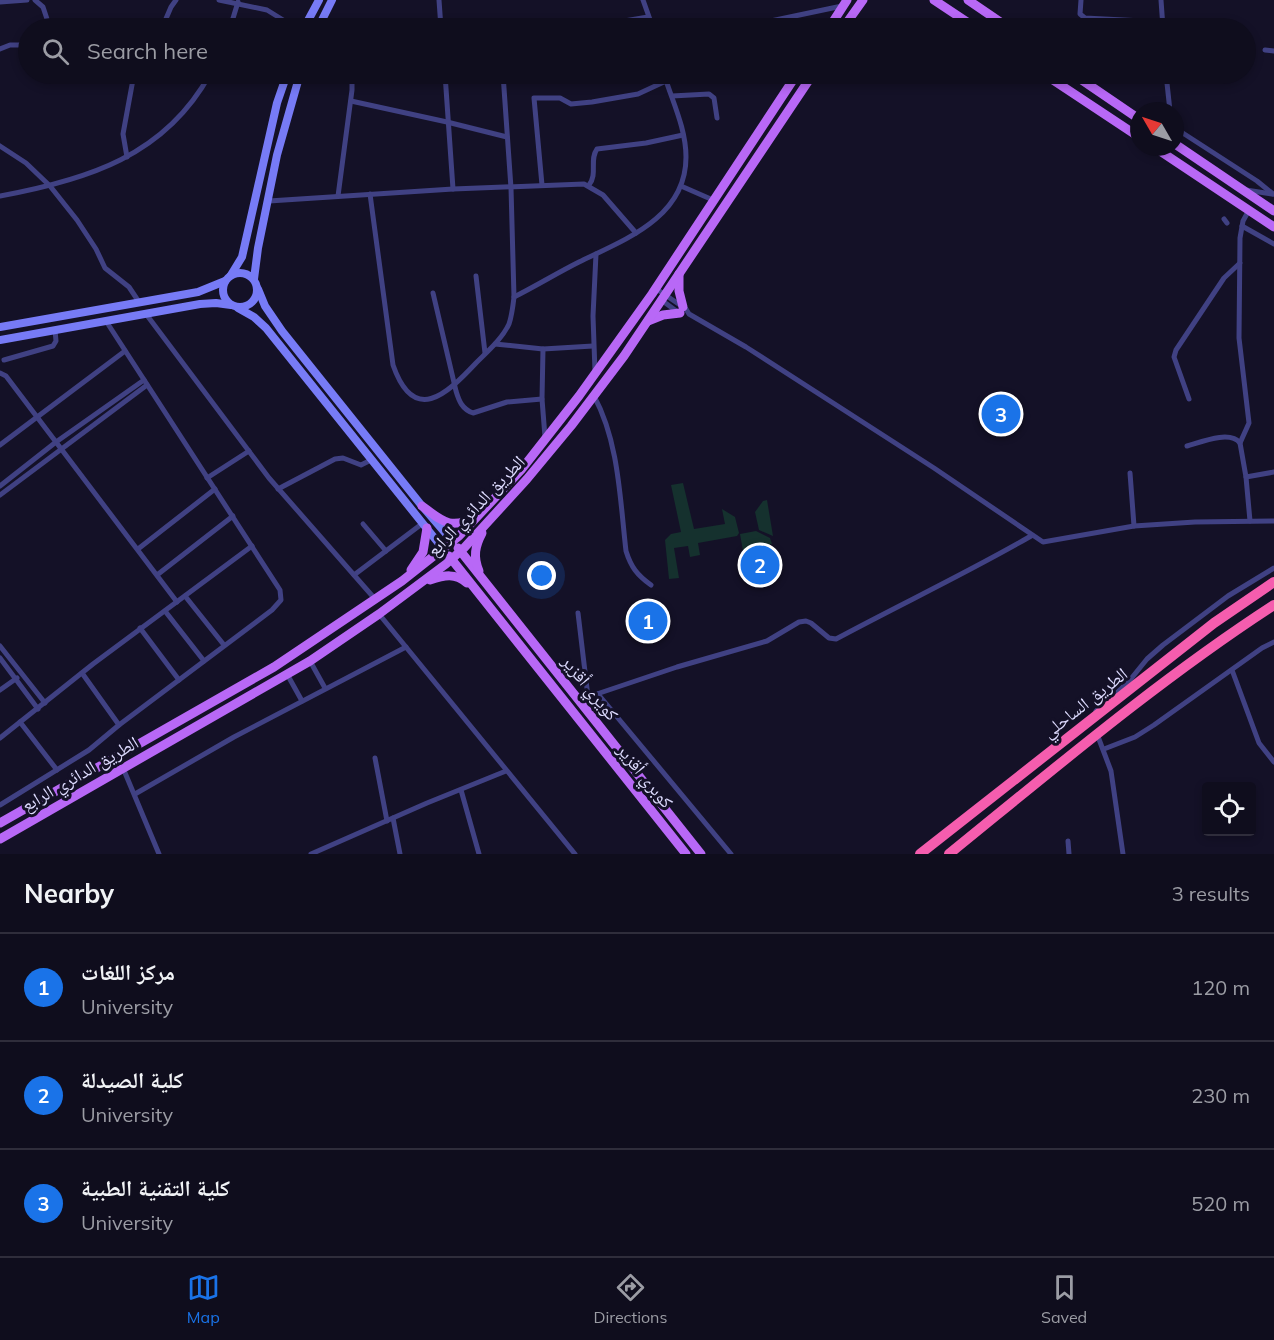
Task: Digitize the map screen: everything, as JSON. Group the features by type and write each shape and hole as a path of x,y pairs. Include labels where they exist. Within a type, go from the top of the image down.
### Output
{"highway":[{"name":"الطريق الساحلي","path":"920,854 1214,623 1274,582"},
{"name":"الطريق الساحلي","path":"949,854 1096,734 1230,633 1274,605"},
{"path":"1230,633 1274,612"}],"main road":[{"path":"309,18 319,0"},
{"path":"323,18 332,0"},
{"path":"850,18 863,0"},
{"path":"934,0 961,18"},
{"path":"968,0 994,18"},
{"path":"836,18 846,3"},
{"path":"283,84 242,257 228,278 223,294 234,306 254,317 266,328 444,550"},
{"path":"297,84 284,125 258,248 254,279 271,317 453,542"},
{"name":"الطريق الدائري الرابع","path":"0,823 274,667 402,581 453,542 521,470 579,396 653,291 790,84"},
{"name":"الطريق الدائري الرابع","path":"0,839 310,661 379,614 452,559 487,524 594,396 664,298 806,84"},
{"path":"1059,84 1130,131"},
{"path":"1088,84 1130,113"},
{"path":"1184,150 1274,210"},
{"path":"1168,156 1274,226"},
{"path":"1188,169 1195,157"},
{"path":"0,327 198,292 228,278 246,273 254,279"},
{"path":"648,321 684,311 679,284 680,274"},
{"path":"0,340 200,304 216,303 243,308 252,303 258,289"},
{"path":"422,506 443,522 453,524 462,523 485,510"},
{"path":"486,584 475,563 474,556 477,541 487,524"},
{"path":"402,581 423,552 425,526"},
{"name":"كويري أقزير","path":"453,542 584,699 701,854"},
{"name":"كوبري أقزير","path":"444,550 686,854"},
{"path":"414,587 442,576 452,575 460,577 477,591"}],"street":[{"path":"0,2 27,0"},
{"path":"36,0 43,7 47,18"},
{"path":"166,18 176,0"},
{"path":"221,0 267,10 280,18"},
{"path":"438,0 440,18"},
{"path":"642,18 648,17 643,0"},
{"path":"1081,0 1080,14 1084,18"},
{"path":"1161,0 1162,18"},
{"path":"233,18 238,2"},
{"path":"781,18 846,3"},
{"path":"0,49 18,45"},
{"path":"1265,50 1274,51"},
{"path":"127,158 123,134 132,84"},
{"path":"0,196 79,178 127,158 163,133 204,84"},
{"path":"338,196 353,84"},
{"path":"445,84 453,189"},
{"path":"370,194 390,349 399,382 412,397 428,400 437,398 454,385 495,344 510,322 514,297 511,188 504,84"},
{"path":"542,185 534,98 560,98 571,104 592,102 638,94 660,84"},
{"path":"514,297 636,233 664,212 681,186 686,158 683,135 667,84"},
{"path":"1167,84 1169,102"},
{"path":"672,96 710,94 714,98 717,118"},
{"path":"351,101 507,137"},
{"path":"1184,134 1257,181 1273,194"},
{"path":"589,185 594,176 593,160 597,149 631,146 683,135"},
{"path":"0,146 26,164 50,186 77,220 105,268 129,287 139,302"},
{"path":"269,201 453,189 584,184 603,195 636,233"},
{"path":"681,186 712,200"},
{"path":"1243,190 1273,194"},
{"path":"1240,443 1249,423 1239,338 1242,226 1249,210"},
{"path":"1242,226 1274,244"},
{"path":"596,254 593,287 593,346 596,372"},
{"path":"1189,399 1174,357 1176,350 1224,278 1240,263"},
{"path":"476,276 485,353"},
{"path":"653,291 746,347 934,468 1042,542 1134,526 1274,521"},
{"path":"433,293 454,385 461,404 473,413 507,402 542,399"},
{"path":"146,314 278,489 375,599"},
{"path":"0,805 89,750 272,610 281,600 280,590 105,320"},
{"path":"55,330 56,341 53,346 2,358 1,373 6,376 38,417 177,602"},
{"path":"495,344 543,349 593,346"},
{"path":"543,349 542,399 545,438"},
{"path":"0,445 125,351"},
{"path":"0,486 57,442 146,382"},
{"path":"0,495 146,382"},
{"path":"594,396 602,411 610,437 618,480 626,551 632,569 651,585"},
{"path":"1187,446 1230,437 1237,439 1240,443 1246,477 1250,521"},
{"path":"207,478 249,451"},
{"path":"278,489 335,459 343,458 361,465 371,460"},
{"path":"1130,472 1134,526"},
{"path":"1246,477 1274,472"},
{"path":"138,549 215,489"},
{"path":"157,575 233,516"},
{"path":"363,524 386,551"},
{"path":"354,575 425,526"},
{"path":"578,613 584,699 676,667 767,641 799,622 811,623 829,638 836,639 930,589 974,569 1031,536"},
{"path":"0,738 140,628 252,546"},
{"path":"1086,724 1101,705 1130,680 1163,645 1228,596 1274,568"},
{"path":"184,596 224,645"},
{"path":"165,610 204,661"},
{"path":"379,614 575,854"},
{"path":"140,628 178,680"},
{"path":"1104,749 1145,731 1274,642"},
{"path":"0,646 38,709"},
{"path":"135,794 234,737 406,647"},
{"path":"0,658 45,704"},
{"path":"310,661 325,688"},
{"path":"1232,670 1259,743 1274,762"},
{"path":"82,673 119,725"},
{"path":"287,674 302,701"},
{"path":"0,690 18,677"},
{"path":"598,694 732,854"},
{"path":"20,722 57,770"},
{"path":"1096,734 1111,771 1123,854"},
{"path":"375,758 400,854"},
{"path":"123,768 159,854"},
{"path":"311,854 506,771"},
{"path":"461,790 479,854"},
{"path":"1068,841 1068,854"}],"green space":[{"path":"683,483 694,529 725,524 722,509 735,517 739,533 737,536 698,543 700,555 690,557 688,546 674,548 679,578 669,579 665,540 671,534 681,532 671,485"},
{"path":"767,500 773,536 759,530 755,512 763,501"},
{"path":"756,531 770,538 772,544 756,547 760,565 746,568 740,534"}],"place":[{"name":"كلية التقنية الطبية","path":"1001,414"},
{"name":"كلية الصيدلة","path":"760,565"},
{"name":"مركز اللغات","path":"648,621"}]}
